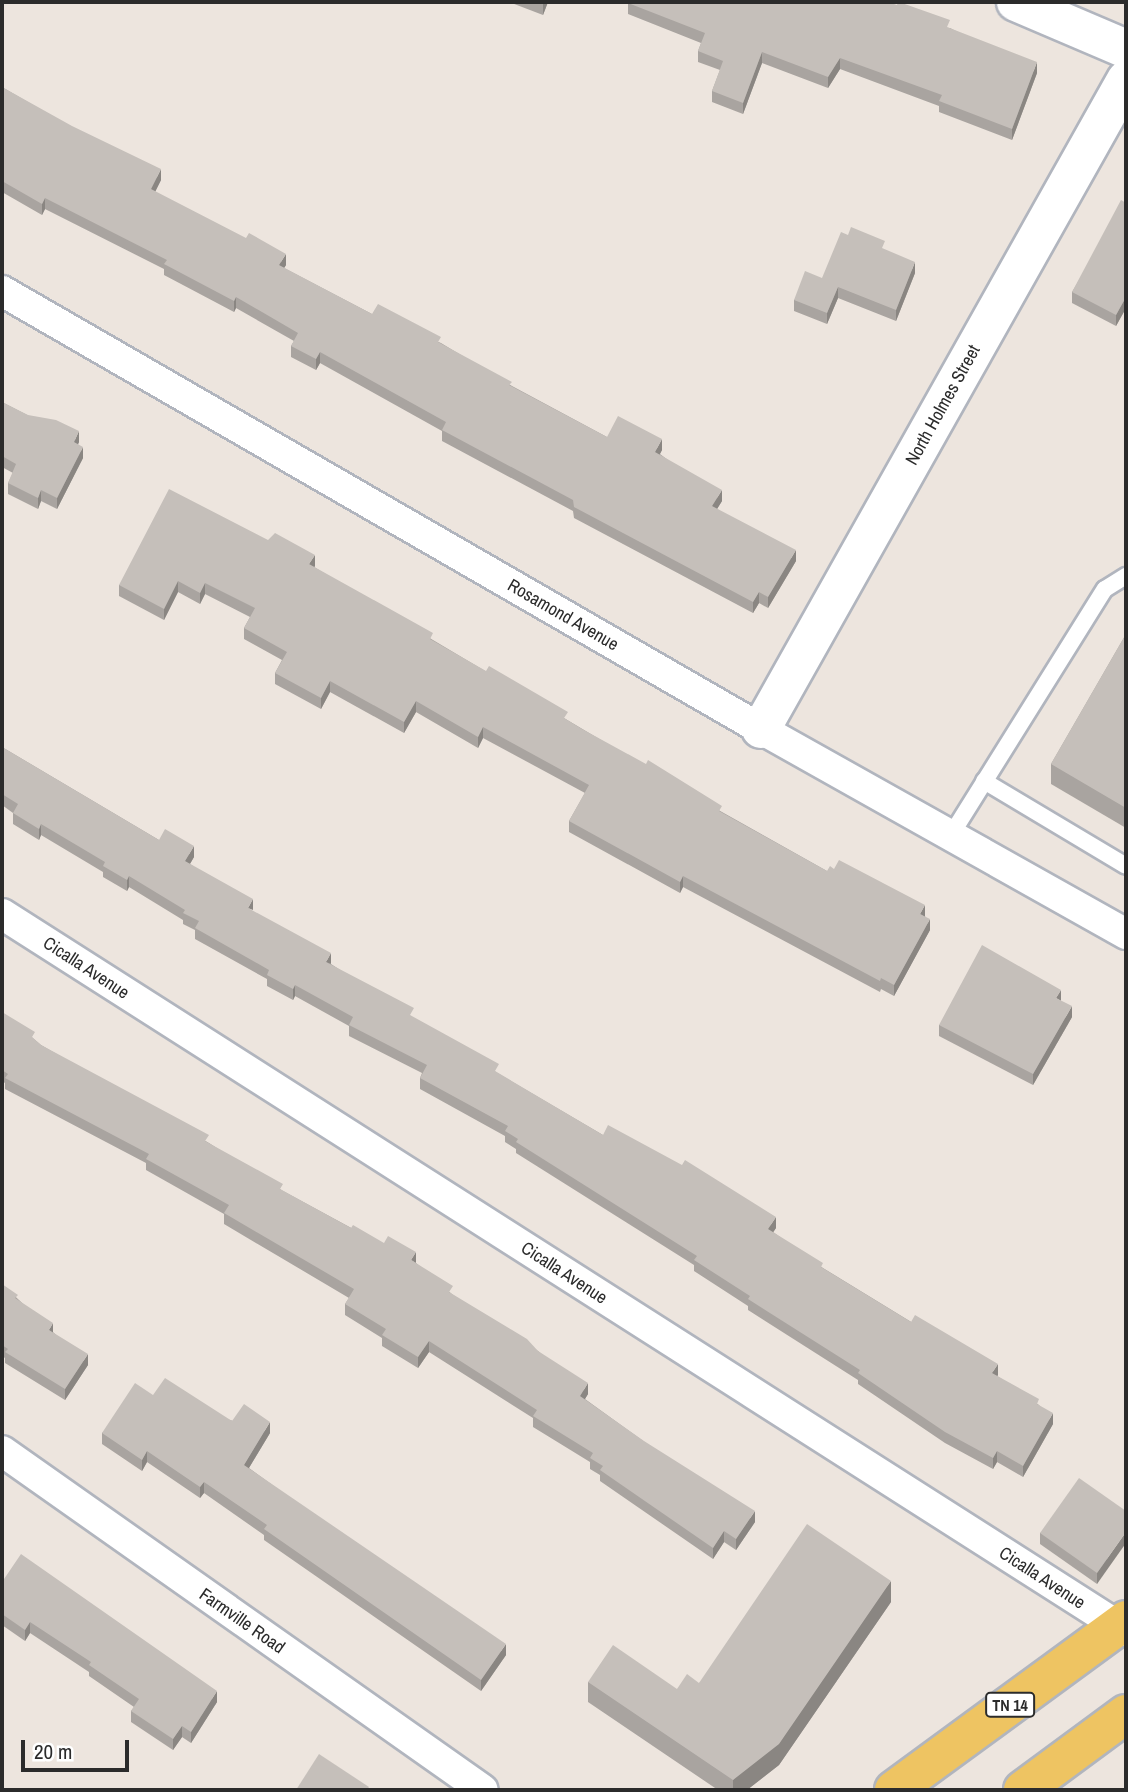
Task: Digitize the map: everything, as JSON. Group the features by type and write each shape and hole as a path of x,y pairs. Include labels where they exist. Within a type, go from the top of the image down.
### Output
{"main road":[{"name":"TN 14","path":"894,1790 1123,1626"},
{"path":"1023,1790 1126,1714"}],"street":[{"path":"1016,2 1126,49"},
{"name":"North Holmes Street","path":"761,729 1126,80"},
{"name":"Rosamond Avenue","path":"2,291 761,729 1126,934"},
{"name":"Cicalla Avenue","path":"2,914 1123,1626"},
{"name":"Farmville Road","path":"2,1451 482,1790"}],"lane":[{"path":"951,835 1105,589 1126,576"},
{"path":"984,781 1126,866"}],"building":[{"path":"628,2 888,2 897,5 899,2 950,20 947,27 1037,62 1012,129 939,101 942,95 840,58 828,77 762,52 743,103 712,91 723,61 698,51 705,33"},
{"path":"2,87 72,126 161,169 151,189 246,238 249,233 286,254 279,265 372,314 378,304 441,337 438,342 512,382 509,385 607,437 618,416 662,439 655,452 722,490 712,506 796,550 768,597 759,592 753,602 574,507 573,500 442,430 446,422 320,352 316,359 291,346 298,333 236,297 234,301 164,264 167,260 45,198 42,204 2,181"},
{"path":"1121,200 1126,203 1126,297 1116,315 1072,292"},
{"path":"851,227 885,241 882,248 915,262 896,310 838,287 827,313 794,300 805,271 822,278 841,232 848,235"},
{"path":"2,402 28,415 56,420 79,431 74,442 83,447 57,498 41,490 38,498 8,483 16,464 2,456"},
{"path":"169,489 268,540 275,533 315,555 309,564 433,633 430,639 486,671 489,666 568,712 564,718 646,764 648,760 722,806 719,811 827,871 830,866 834,869 839,860 925,905 920,914 930,919 894,985 881,978 880,981 683,876 680,882 569,821 589,785 483,727 478,737 416,701 404,722 330,681 321,698 275,673 287,652 244,628 255,608 205,583 200,593 178,581 164,609 119,585"},
{"path":"1126,634 1126,808 1051,764"},
{"path":"2,747 159,840 165,829 194,846 185,861 253,899 248,908 331,953 326,962 414,1008 410,1015 499,1064 495,1071 603,1135 608,1125 682,1165 685,1160 776,1217 768,1229 823,1263 821,1267 911,1322 915,1315 998,1364 992,1373 1039,1399 1037,1404 1053,1413 1023,1466 997,1451 993,1458 945,1432 858,1373 860,1370 748,1299 750,1296 694,1260 697,1256 516,1142 518,1139 505,1131 508,1126 420,1078 427,1065 349,1025 353,1017 295,985 293,989 267,975 269,970 195,928 199,921 183,913 185,910 129,876 127,880 103,866 105,862 41,824 39,829 13,813 18,804 2,794"},
{"path":"982,945 1061,990 1056,998 1072,1006 1033,1074 939,1025"},
{"path":"2,1012 35,1032 32,1037 41,1045 209,1135 205,1141 283,1184 280,1189 351,1228 353,1225 384,1243 388,1236 416,1252 411,1260 453,1286 449,1292 527,1339 538,1351 588,1383 580,1396 644,1441 755,1511 736,1539 724,1531 713,1548 600,1470 603,1466 590,1458 593,1453 533,1416 537,1410 429,1341 418,1357 382,1335 386,1329 345,1304 354,1289 224,1213 229,1205 146,1159 149,1154 5,1078 8,1074 2,1070"},
{"path":"2,1284 18,1295 15,1298 53,1323 49,1330 88,1354 65,1389 5,1352 8,1349 2,1345"},
{"path":"165,1378 232,1421 244,1404 270,1422 244,1465 506,1644 481,1680 264,1529 267,1525 204,1482 200,1487 147,1451 142,1460 102,1433 135,1383 153,1395"},
{"path":"1079,1478 1126,1511 1126,1532 1097,1573 1040,1533"},
{"path":"807,1524 891,1581 779,1744 733,1780 588,1682 613,1645 677,1689 687,1674 699,1683"},
{"path":"21,1554 217,1691 191,1732 182,1726 173,1739 131,1711 139,1699 89,1665 91,1662 30,1622 25,1630 2,1614 2,1582"},
{"path":"319,1754 369,1787 367,1790 296,1790"}]}
